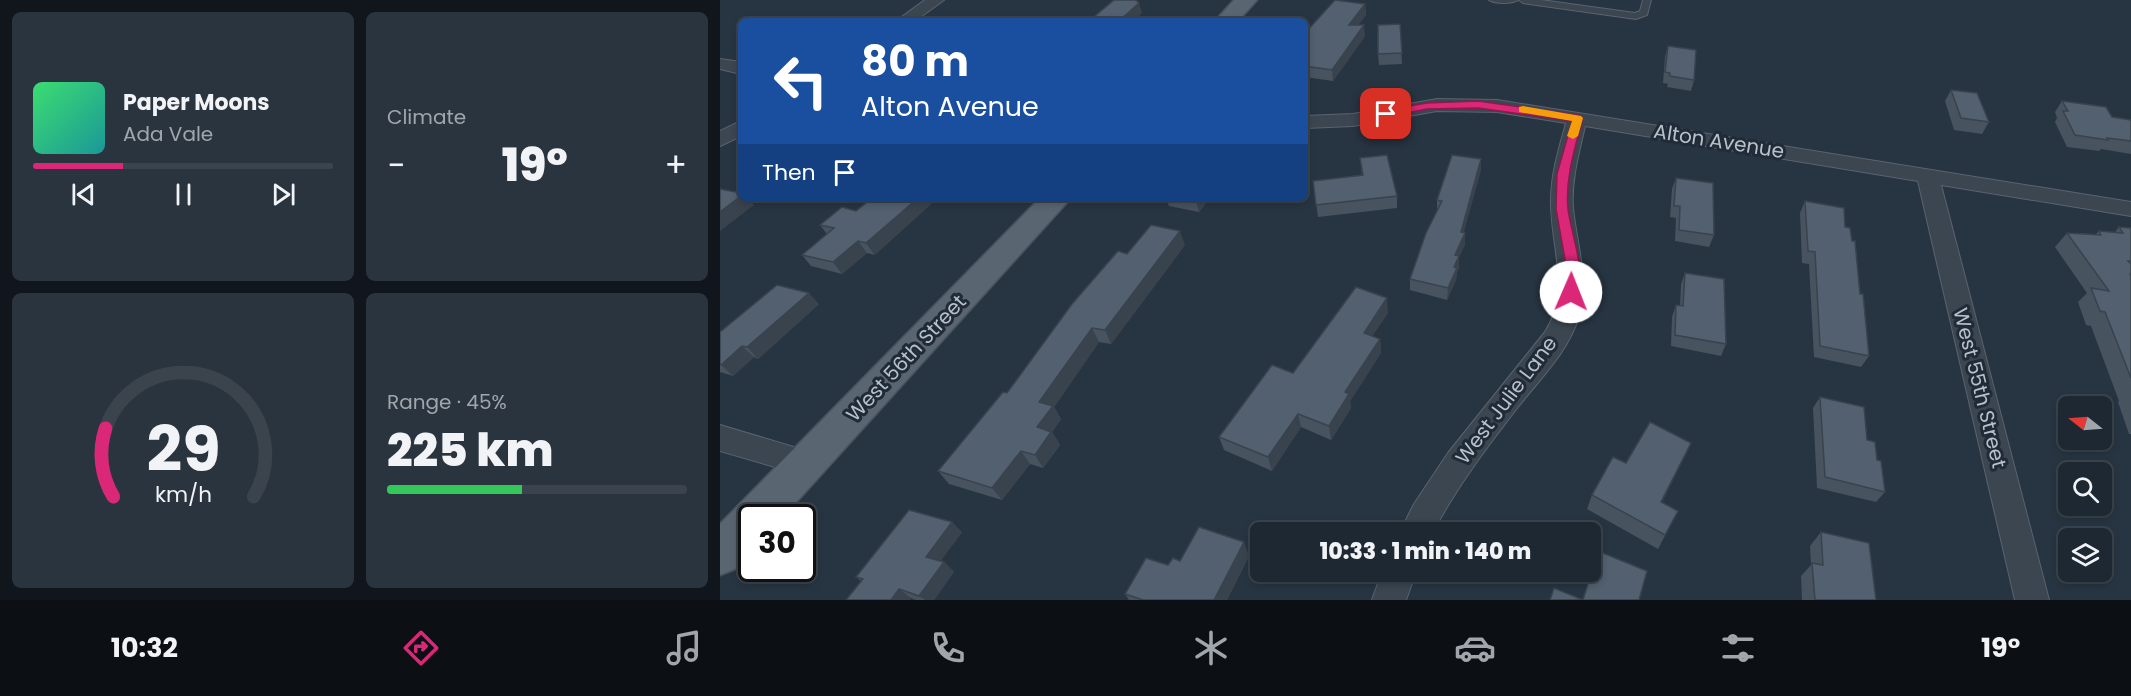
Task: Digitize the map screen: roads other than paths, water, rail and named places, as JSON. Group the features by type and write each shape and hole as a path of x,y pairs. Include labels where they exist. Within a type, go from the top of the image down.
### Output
{"main road":[{"path":"1229,18 1246,0"},
{"name":"West 56th Street","path":"767,504 1054,201"},
{"name":"West 56th Street","path":"720,554 738,535"}],"street":[{"path":"909,18 936,0"},
{"path":"720,64 738,67"},
{"name":"Alton Avenue","path":"1308,122 1353,120 1427,106 1458,104 1508,107 2131,209"},
{"name":"West Julie Lane","path":"1422,522 1459,460 1548,348 1564,321 1571,292 1573,265 1564,224 1563,174 1578,118"},
{"path":"720,140 738,129"},
{"name":"West 55th Street","path":"1928,176 2032,600"},
{"path":"720,438 806,463"},
{"path":"1389,600 1395,582"}],"lane":[{"path":"1494,0 1515,0"},
{"path":"1523,0 1636,16 1644,13 1647,0"}]}
